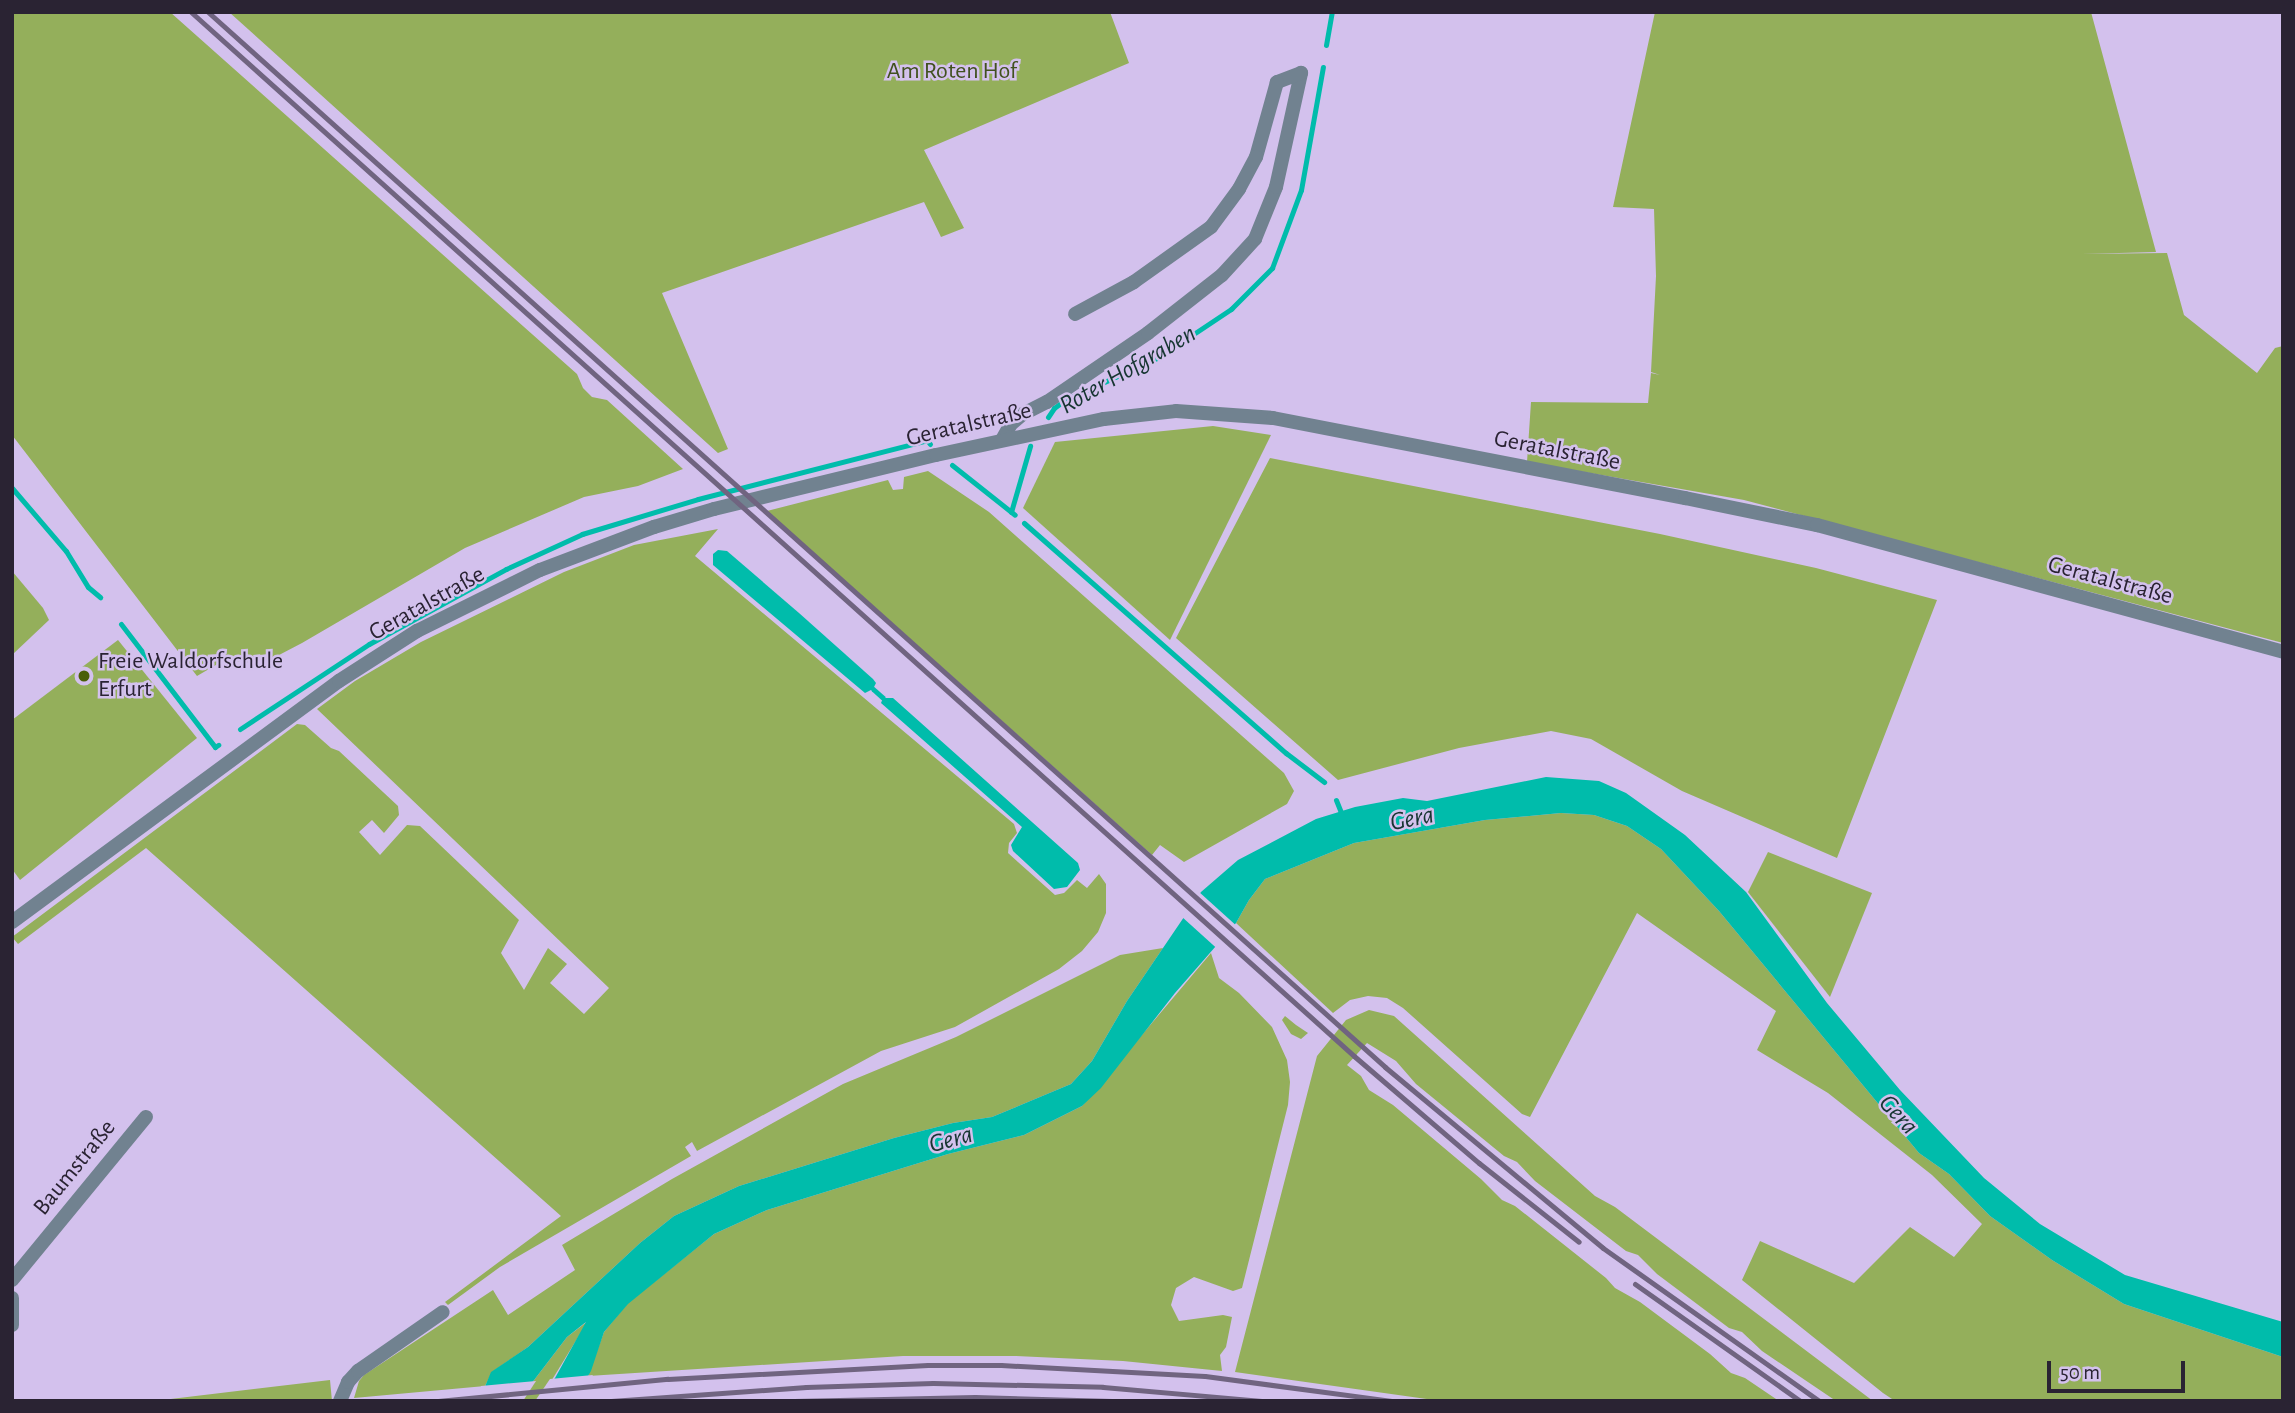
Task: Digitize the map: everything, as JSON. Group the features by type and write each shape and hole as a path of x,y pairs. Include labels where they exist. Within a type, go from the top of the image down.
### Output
{"street":[{"path":"1002,440 1011,424 1023,414 1048,402 1148,333 1223,275 1255,239 1276,187 1301,73 1277,82 1256,157 1239,189 1211,227 1134,282 1075,314"},
{"name":"Geratalstraße","path":"12,922 339,681 417,631 540,570 654,527 936,455 1104,419 1176,411 1230,413 1305,424 1389,443 1818,525 2283,652"},
{"name":"Baumstraße","path":"12,1280 146,1117"},
{"path":"12,1298 12,1325"},
{"path":"340,1401 348,1382 358,1371 443,1312"}],"green space":[{"path":"12,12 170,12 577,374 583,388 592,397 607,400 683,469 638,486 584,497 465,548 258,666 242,661 221,662 197,676 12,435"},
{"name":"Am Roten Hof","path":"229,12 1110,12 1129,63 924,150 964,228 941,237 924,202 662,293 728,449 718,453"},
{"path":"1655,12 2091,12 2156,252 2082,254 2167,253 2184,315 2257,373 2275,348 2283,346 2283,643 1744,500 1527,462 1531,402 1648,403 1651,373 1660,375 1651,372 1656,276 1654,209 1613,207"},
{"path":"1213,426 1271,435 1170,640 1023,508 1055,442"},
{"path":"1270,458 1660,534 1816,568 1937,600 1837,858 1682,791 1591,739 1551,731 1459,748 1338,780 1176,638"},
{"path":"928,471 989,512 1284,773 1294,791 1287,804 1184,862 1160,845 1152,855 767,511 888,480 893,490 903,489 904,477"},
{"path":"718,529 695,556 1014,824 1017,833 1009,843 1008,853 1055,895 1064,893 1077,880 1087,888 1099,874 1106,884 1106,913 1098,932 1082,951 1059,969 955,1027 881,1051 697,1151 692,1142 685,1147 691,1156 500,1267 448,1305 445,1302 561,1216 146,848 18,944 12,937 297,724 305,725 331,748 339,751 398,806 399,815 384,833 372,820 359,832 380,855 407,825 420,826 519,920 501,953 524,990 548,948 567,964 550,983 584,1014 609,988 317,709 355,681 421,642 564,572 634,545"},
{"path":"12,571 43,608 49,620 12,655"},
{"name":"Freie Waldorfschule Erfurt","path":"118,640 197,738 20,880 12,869 12,720"},
{"path":"1561,813 1594,815 1627,826 1661,849 1719,911 1919,1153 1949,1174 1990,1216 2052,1260 2124,1304 2283,1357 2283,1401 1895,1401 1883,1393 1742,1280 1760,1241 1854,1283 1910,1227 1954,1257 1982,1224 1932,1175 1828,1093 1757,1050 1776,1011 1637,913 1530,1117 1522,1114 1403,1008 1387,998 1368,996 1350,1000 1333,1013 1236,923 1265,879 1354,843 1485,820"},
{"path":"1768,852 1872,893 1830,997 1748,892"},
{"path":"1163,948 1127,1001 1092,1061 1071,1084 992,1117 953,1123 894,1138 739,1186 674,1216 640,1243 528,1347 492,1372 485,1386 354,1398 359,1381 364,1375 493,1290 508,1315 575,1270 562,1245 672,1179 843,1084 956,1037 1120,955"},
{"path":"1211,953 1219,978 1239,993 1272,1027 1287,1060 1290,1082 1288,1105 1242,1288 1233,1291 1194,1277 1176,1288 1171,1305 1179,1321 1223,1315 1232,1317 1226,1347 1220,1355 1222,1371 1123,1361 1016,1356 903,1356 588,1376 604,1332 628,1303 714,1234 767,1210 948,1154 1024,1135 1082,1106"},
{"path":"1369,1010 1394,1016 1595,1196 1615,1207 1873,1401 1836,1401 1762,1351 1742,1332 1729,1328 1657,1274 1638,1255 1626,1251 1535,1181 1517,1162 1504,1156 1416,1084 1396,1061 1367,1043 1347,1065 1361,1076 1369,1090 1393,1105 1502,1200 1515,1206 1615,1288 1640,1302 1731,1373 1745,1378 1779,1401 1441,1401 1235,1372 1317,1056 1346,1020"},
{"path":"1285,1016 1308,1033 1301,1039 1291,1034 1282,1020"},
{"path":"588,1321 539,1401 518,1401 567,1337"},
{"path":"330,1380 332,1401 154,1401"}],"water":[{"path":"718,550 727,551 873,679 876,683 873,689 865,693 713,565 713,554"},
{"path":"883,698 893,698 1078,863 1080,870 1067,887 1054,889 1013,851 1011,845 1022,827 881,703"},
{"name":"Gera","path":"1546,777 1599,781 1626,793 1685,835 1746,892 1827,1003 1900,1090 1984,1178 2040,1224 2125,1275 2283,1322 2283,1357 2124,1304 2052,1260 1990,1216 1949,1174 1919,1153 1719,911 1661,849 1627,826 1594,815 1561,813 1485,820 1354,843 1265,879 1236,923 1175,993 1101,1088 1082,1106 1024,1135 948,1154 767,1210 714,1234 628,1304 604,1332 591,1371 573,1401 539,1401 586,1322 567,1337 518,1401 479,1401 491,1372 528,1347 640,1243 674,1216 739,1186 894,1138 953,1123 992,1117 1071,1084 1092,1061 1127,1001 1201,892 1238,860 1316,819 1355,807 1403,798 1427,801"}],"pier":[{"path":"1198,891 1238,927 1218,949 1178,913"},
{"path":"593,1375 577,1401 535,1401 550,1379"},
{"path":"536,1381 523,1401 476,1401 481,1386"}],"waterway":[{"name":"Roter Hofgraben","path":"1326,45 1332,12"},
{"name":"Roter Hofgraben","path":"1048,417 1054,408 1065,400 1159,357 1231,309 1272,268 1301,190 1323,67"},
{"path":"240,729 369,644 506,569 582,534 698,499 927,440 930,444"},
{"name":"Roter Hofgraben","path":"1011,512 1030,446"},
{"path":"952,465 1015,515"},
{"path":"12,488 66,551 88,587 100,597"},
{"path":"1024,523 1286,753 1324,782"},
{"path":"121,624 215,747 218,745"},
{"path":"873,689 883,698"},
{"path":"1336,800 1343,817"}],"railway":[{"path":"191,12 1354,1056 1479,1163 1579,1242"},
{"path":"208,12 1385,1067 1603,1248 1819,1401"},
{"path":"1635,1284 1800,1401"},
{"path":"438,1401 668,1379 928,1365 1001,1365 1205,1376 1393,1401"},
{"path":"611,1401 806,1387 933,1383 1103,1387 1264,1401"},
{"path":"794,1401 975,1397 1112,1401"}],"place":[{"name":"Freie Waldorfschule Erfurt","path":"84,676"}]}
